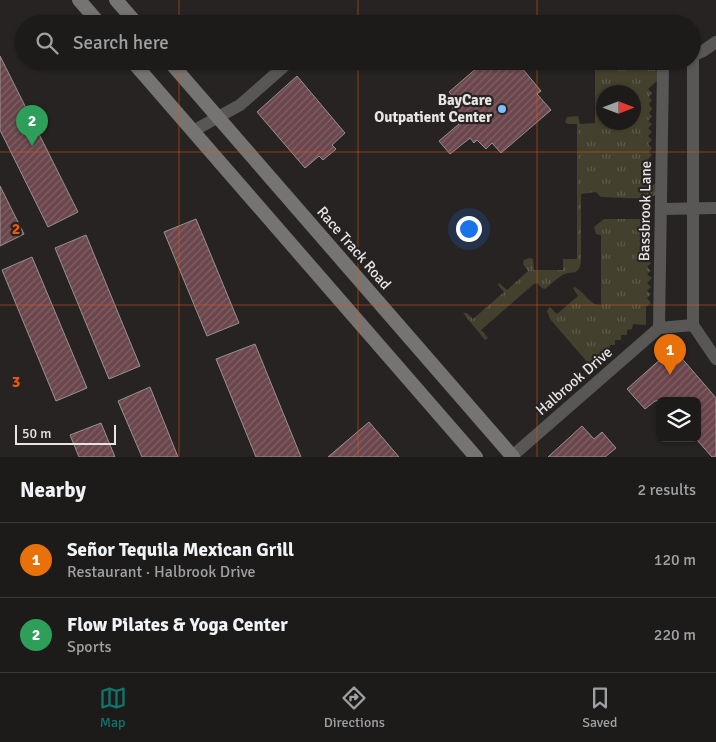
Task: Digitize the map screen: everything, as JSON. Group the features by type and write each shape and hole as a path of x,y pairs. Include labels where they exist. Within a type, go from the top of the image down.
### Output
{"main road":[{"path":"79,0 92,15"},
{"path":"116,0 129,15"},
{"path":"140,70 476,457"},
{"name":"Race Track Road","path":"177,70 512,457"}],"street":[{"path":"701,51 716,42"},
{"path":"193,131 240,105 280,70"},
{"name":"Bassbrook Lane","path":"659,328 663,70"},
{"path":"693,70 693,325 716,359"},
{"path":"661,209 692,210 716,208"},
{"path":"659,328 693,325"},
{"name":"Halbrook Drive","path":"512,457 659,328"}],"green space":[{"path":"595,70 658,70 659,79 648,89 652,93 649,97 652,100 649,104 652,109 649,113 652,116 648,121 652,124 648,128 652,132 648,136 652,140 648,144 652,148 649,152 652,155 648,159 652,163 648,168 652,171 648,176 652,180 648,183 652,186 656,183 655,195 645,198 630,198 601,197 596,192 581,194 581,261 578,270 561,276 545,289 537,283 534,284 481,330 488,338 485,340 463,313 467,313 473,319 504,292 498,285 499,283 507,290 528,271 523,264 524,260 533,259 534,270 563,270 563,259 577,259 577,124 565,122 567,117 578,116 580,124 595,123"},
{"path":"604,219 648,219 648,236 652,240 648,243 652,247 647,251 651,255 647,259 651,263 647,267 651,271 647,274 652,278 647,283 651,287 647,291 651,294 647,298 651,303 646,307 646,325 633,324 632,329 627,330 627,335 621,335 621,340 615,340 615,345 610,345 609,350 604,350 603,356 597,356 588,363 550,319 547,311 550,307 557,314 578,296 574,287 593,303 601,305 601,235 596,234 594,227"}],"building":[{"path":"0,56 78,212 48,227 0,130"},
{"name":"BayCare Outpatient Center","path":"475,70 524,70 541,91 537,94 551,110 501,153 492,143 486,149 477,140 474,143 470,138 450,154 439,141 459,124 455,119 459,115 452,108 458,103 449,92"},
{"path":"297,76 345,133 332,145 336,149 323,160 319,156 305,168 257,112"},
{"path":"0,186 24,234 0,246"},
{"path":"196,219 239,323 207,336 164,232"},
{"path":"86,235 140,366 109,379 55,248"},
{"path":"32,257 87,388 56,401 2,270"},
{"path":"255,344 301,457 256,457 216,359"},
{"path":"673,348 716,398 716,457 712,457 699,442 701,442 701,397 656,397 656,401 645,409 627,389"},
{"path":"150,387 178,457 142,457 118,401"},
{"path":"369,422 399,457 328,457"},
{"path":"101,423 115,457 79,457 70,435"},
{"path":"582,426 594,439 602,432 616,448 605,457 548,457"}],"place":[{"name":"BayCare Outpatient Center","path":"502,109"},
{"name":"Flow Pilates & Yoga Center","path":"32,146"},
{"name":"Señor Tequila Mexican Grill","path":"670,375"}]}
